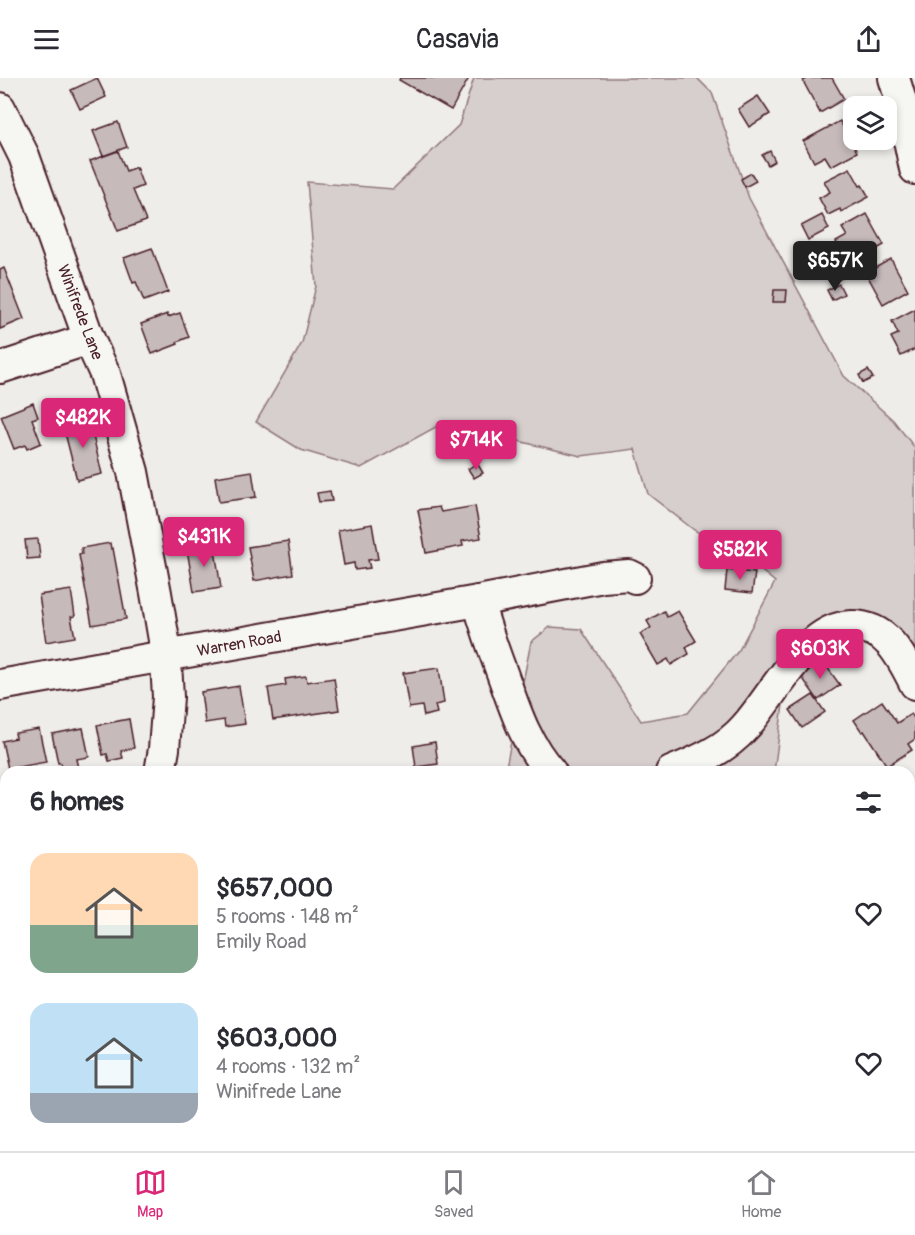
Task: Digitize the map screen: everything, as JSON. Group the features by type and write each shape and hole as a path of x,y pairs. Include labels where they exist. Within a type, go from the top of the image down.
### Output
{"street":[{"path":"894,78 915,169"},
{"name":"Winifrede Lane","path":"0,108 24,156 89,339 105,374 133,472 156,593 165,656 168,697 161,766"},
{"path":"0,368 89,339"},
{"name":"Warren Road","path":"0,685 603,577 628,575 636,578"},
{"path":"478,601 520,726 546,766"},
{"path":"686,766 726,744 745,728 809,645 830,631 847,626 864,626 881,634 905,664 915,684"}],"shaded area":[{"path":"474,78 697,78 712,93 749,198 844,376 893,420 915,448 915,656 842,622 784,697 775,766 506,766 531,642 550,627 581,629 641,721 688,713 739,650 775,582 752,563 694,530 648,494 635,449 581,456 443,423 361,468 301,450 256,422 302,343 316,286 307,182 393,189 459,125"}],"building":[{"path":"97,78 106,97 80,109 71,90"},
{"path":"400,78 469,78 451,110 399,80"},
{"path":"808,78 832,78 843,100 820,113 803,81"},
{"path":"758,96 770,114 749,127 738,109"},
{"path":"840,121 843,126 843,150 856,150 857,152 831,166 825,156 814,162 803,141"},
{"path":"118,122 127,147 103,156 93,131"},
{"path":"118,151 126,171 136,167 143,186 133,190 146,221 118,231 90,161"},
{"path":"770,151 775,161 768,165 762,155"},
{"path":"850,168 869,197 841,212 840,209 828,215 819,198 830,192 824,181"},
{"path":"751,173 756,181 745,187 741,179"},
{"path":"867,214 884,245 849,265 846,260 836,266 827,250 847,236 842,228"},
{"path":"822,215 829,229 808,240 801,226"},
{"path":"152,248 168,292 144,301 136,282 133,283 124,258"},
{"path":"891,259 908,290 883,304 866,273"},
{"path":"844,265 848,275 831,283 826,274"},
{"path":"4,268 24,319 0,329 0,270"},
{"path":"839,284 844,294 832,300 827,290"},
{"path":"774,290 787,290 786,302 773,302"},
{"path":"915,309 915,349 901,356 891,337 898,334 892,321"},
{"path":"180,313 189,337 152,354 141,324 167,314 168,317"},
{"path":"868,370 873,378 863,383 859,375"},
{"path":"33,403 38,417 32,419 41,443 27,449 25,445 14,449 1,416"},
{"path":"89,419 102,474 77,480 63,425"},
{"path":"477,463 483,473 474,478 468,469"},
{"path":"252,471 256,497 219,502 215,477"},
{"path":"330,491 332,501 319,502 317,493"},
{"path":"475,506 481,538 462,541 463,546 426,553 418,510 439,507 441,512"},
{"path":"372,524 378,559 368,560 370,568 355,570 354,563 344,565 338,530"},
{"path":"38,539 40,558 27,559 25,540"},
{"path":"288,541 293,574 254,581 248,547"},
{"path":"110,543 111,549 113,548 126,619 92,625 79,555 82,554 81,548"},
{"path":"214,544 221,588 194,592 187,549"},
{"path":"727,570 755,573 752,593 725,590"},
{"path":"71,590 75,616 71,617 75,637 46,642 39,595"},
{"path":"664,611 667,617 678,611 696,641 686,647 689,654 671,665 668,659 658,665 640,634 651,628 647,621"},
{"path":"822,660 840,685 818,700 801,676"},
{"path":"439,668 444,703 435,705 437,713 424,716 422,706 409,708 403,673"},
{"path":"306,676 307,682 334,678 339,710 273,720 268,688 286,685 285,679"},
{"path":"239,686 245,724 225,727 224,720 205,723 201,692"},
{"path":"813,695 825,712 802,728 790,710"},
{"path":"882,701 897,723 911,714 915,719 915,739 908,744 912,750 887,766 854,720"},
{"path":"129,719 134,748 121,751 123,758 109,761 107,754 103,755 97,725"},
{"path":"83,728 89,757 76,759 78,766 62,766 61,763 58,763 52,734"},
{"path":"39,729 46,762 7,766 2,741 16,738 15,733"},
{"path":"435,742 438,764 416,766 413,746"}]}
